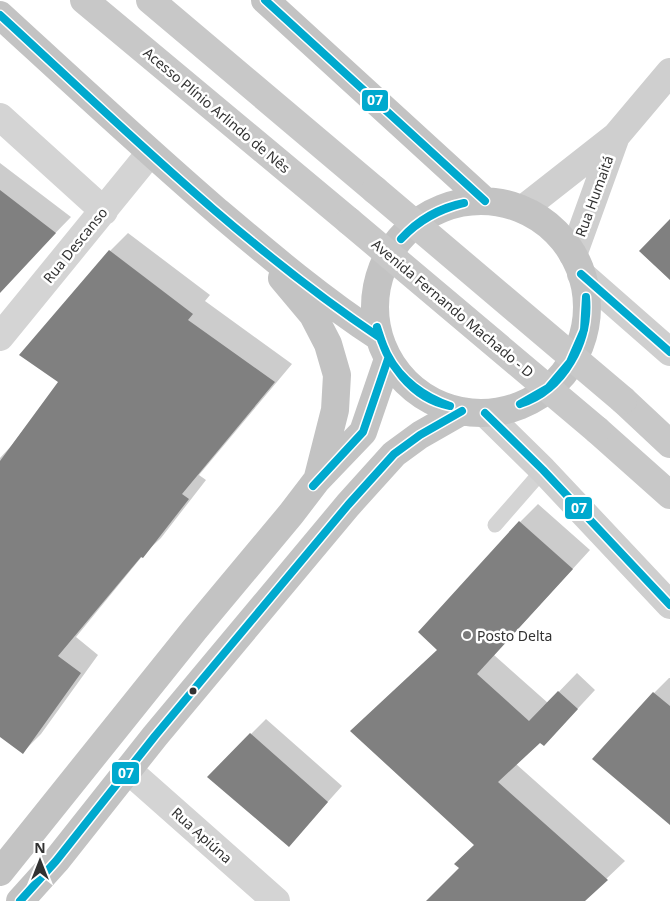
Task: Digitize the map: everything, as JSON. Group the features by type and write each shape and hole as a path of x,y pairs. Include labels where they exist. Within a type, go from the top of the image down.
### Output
{"highway":[{"path":"265,0 485,201"},
{"path":"0,15 150,153 261,248 354,321 383,348 402,378 419,393 439,404 473,412 508,409 530,401 549,388 565,371 576,353 584,334 587,314 586,294 577,264 562,238 546,224 523,209 485,201 464,203 424,218 406,232 393,248 382,269 376,291 374,314 383,348 362,432 317,480 292,514 194,629 0,872"},
{"path":"261,248 293,293 312,315 328,344 337,375 335,410 317,480"},
{"path":"20,901 56,861 128,770 280,586 394,454 420,435 473,412"}],"main road":[{"name":"Acesso Plínio Arlindo de Nês","path":"84,0 349,221"},
{"path":"150,0 623,400 670,444"},
{"name":"Rua Humaitá","path":"523,209 616,136 670,72"},
{"name":"Rua Humaitá","path":"577,264 616,136"},
{"name":"Avenida Fernando Machado - D","path":"349,221 670,494"},
{"path":"577,264 670,352"},
{"path":"473,412 543,470 670,605"}],"street":[{"path":"0,116 104,210"},
{"name":"Rua Descanso","path":"0,337 150,153"},
{"name":"Rua Apiúna","path":"128,770 276,901"}],"lane":[{"path":"495,525 543,470"}],"building":[{"path":"0,190 56,233 0,293"},
{"path":"670,219 670,280 639,251"},
{"path":"109,250 193,314 188,320 275,382 182,494 189,499 143,558 141,557 58,656 81,673 23,754 0,737 0,461 58,382 19,355"},
{"path":"519,521 573,569 477,674 529,721 558,691 578,709 544,746 540,743 498,782 608,880 585,901 426,901 459,868 454,864 474,845 350,731 437,650 418,632"},
{"path":"653,692 670,706 670,825 592,759"},
{"path":"250,733 328,802 289,847 207,777"}],"transit line":[{"name":"07","path":"265,0 485,201"},
{"name":"07","path":"0,15 137,142 231,224 279,264 379,337"},
{"name":"07","path":"401,239 414,226 429,216 446,208 464,203"},
{"name":"07","path":"401,239 415,226 429,217 464,203"},
{"name":"07","path":"581,274 670,352"},
{"name":"07","path":"520,404 548,388 570,362 584,330 586,297"},
{"name":"07","path":"520,404 536,397 549,388 571,362 584,330 586,297"},
{"name":"07","path":"377,327 386,353 393,365 406,380 422,393 450,406"},
{"name":"07","path":"377,327 387,353 402,377 423,396 450,406"},
{"name":"07","path":"313,486 363,432 388,359"},
{"name":"07","path":"20,901 56,861 155,736 348,505 394,454 420,435 462,411"},
{"name":"07","path":"485,413 543,470 670,605"}],"place":[{"name":"Posto Delta","path":"467,635"}]}
